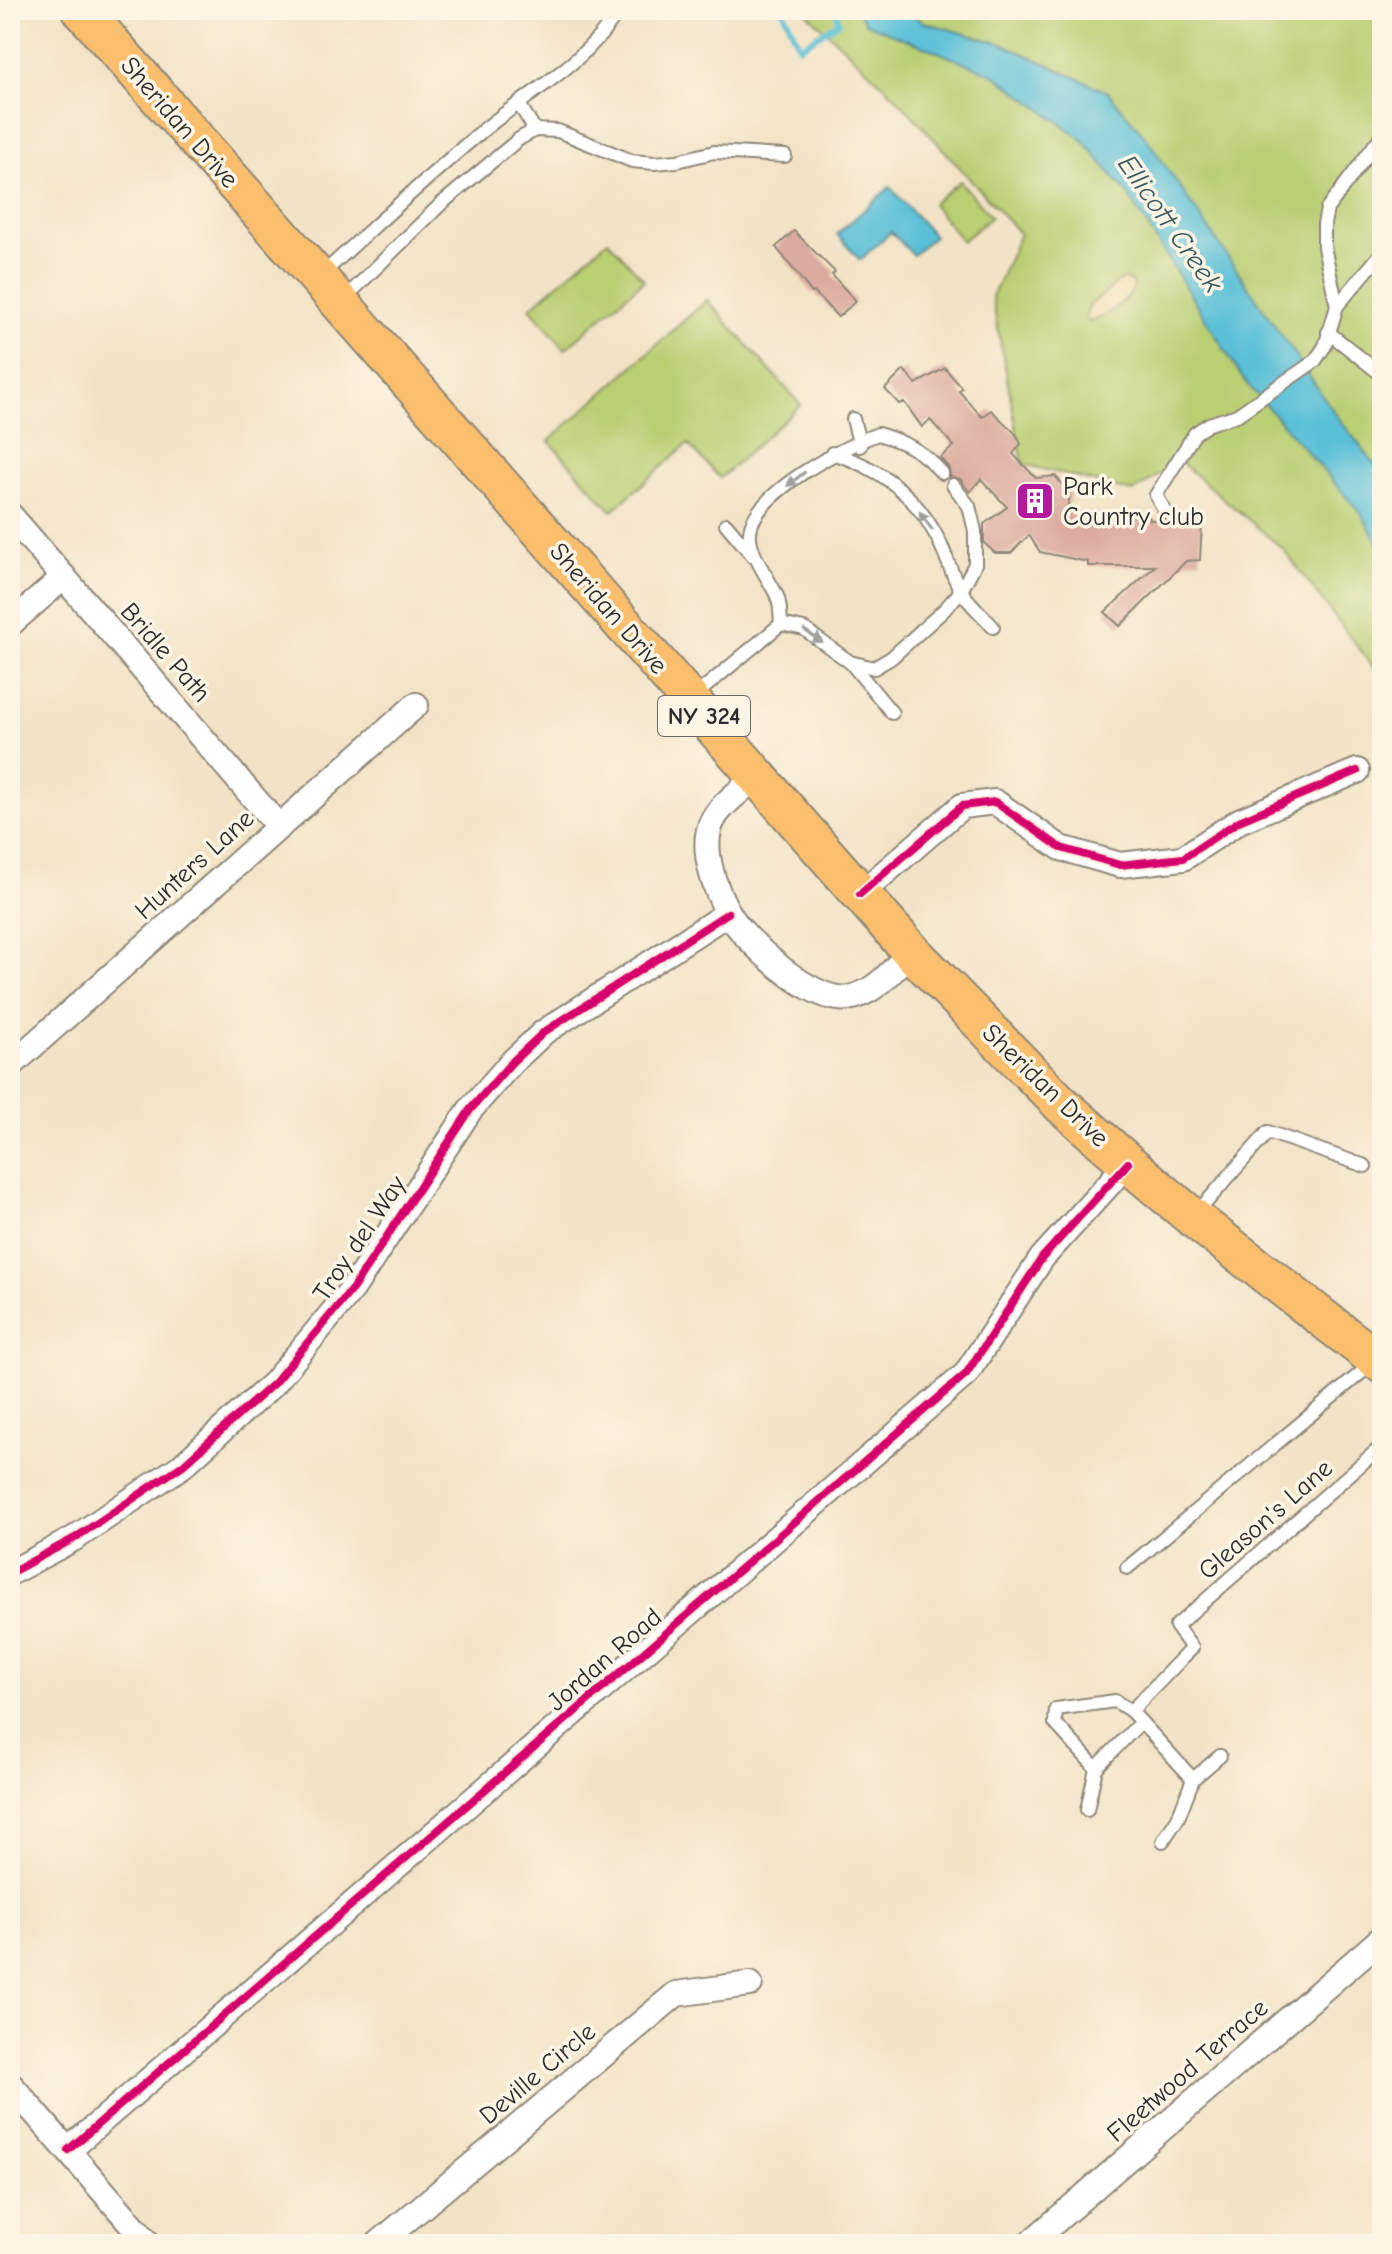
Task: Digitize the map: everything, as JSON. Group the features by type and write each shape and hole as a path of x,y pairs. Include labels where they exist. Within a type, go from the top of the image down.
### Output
{"main road":[{"name":"Sheridan Drive","path":"82,10 911,951 1063,1106 1192,1217 1379,1362"}],"street":[{"name":"Bridle Path","path":"10,515 279,827"},
{"path":"10,624 64,577"},
{"name":"Hunters Lane","path":"10,1066 416,705"},
{"path":"860,894 962,806 995,802 1061,848 1120,865 1183,858 1239,821 1357,771"},
{"path":"757,776 722,808 710,826 707,844 711,867 728,913 759,949 795,978 823,994 846,999 867,991 911,951"},
{"name":"Troy del Way","path":"10,1573 75,1538 183,1465 274,1383 353,1288 470,1110 511,1063 544,1032 728,913"},
{"name":"Jordan Road","path":"68,2150 966,1374 1042,1258 1128,1163"},
{"name":"Fleetwood Terrace","path":"1029,2244 1382,1938"},
{"name":"Deville Circle","path":"378,2244 676,1994 750,1984"},
{"path":"10,2084 149,2244"}],"lane":[{"path":"328,291 482,131 572,65 619,10"},
{"path":"519,104 535,130"},
{"path":"328,291 519,139 535,130 558,131 632,161 677,161 714,152 785,156"},
{"path":"1337,306 1324,247 1327,209 1382,135"},
{"path":"1165,511 1156,495 1195,433 1209,424 1237,415 1315,361 1325,346 1337,306 1382,253"},
{"path":"1328,332 1382,375"},
{"path":"758,562 750,532 761,506 832,453 847,438 853,419 861,461"},
{"path":"832,453 878,434 907,443 928,456 942,473"},
{"path":"832,453 861,461 887,477 914,504 937,536 961,591 993,627"},
{"path":"850,662 874,668 891,658 961,591 975,564 975,531 969,506 953,485"},
{"path":"726,524 758,562 778,597 781,624"},
{"path":"690,700 781,624"},
{"path":"781,624 804,629 850,662 892,713"},
{"path":"1192,1217 1268,1132 1365,1166"},
{"path":"1127,1568 1379,1362"},
{"name":"Gleason's Lane","path":"1131,1711 1192,1648 1176,1626 1382,1446"},
{"path":"1096,1768 1055,1723 1056,1709 1115,1701 1131,1711 1193,1779"},
{"path":"1087,1810 1096,1768 1141,1722"},
{"path":"1163,1841 1178,1818 1193,1779 1220,1756"}],"green space":[{"name":"Park Country club","path":"804,10 1382,10 1382,679 1283,549 1179,461 1133,492 1023,464 992,297 1020,234 894,95"},
{"path":"960,181 991,217 962,241 932,204"},
{"path":"608,240 644,280 565,349 530,308"},
{"path":"707,300 801,405 720,478 688,444 612,511 549,441"}],"sand":[{"path":"1124,278 1134,287 1131,292 1107,314 1088,322 1086,315 1090,305"}],"water":[{"name":"Ellicott Creek","path":"857,10 906,10 923,22 1003,44 1108,92 1145,136 1334,412 1382,474 1382,549 1361,513 1243,379 1127,193 1081,138 993,74 865,23"},
{"path":"890,187 934,236 913,255 891,232 860,260 837,234"}],"building":[{"path":"794,231 835,272 832,275 856,301 838,317 812,293 776,247"},
{"name":"Park Country club","path":"945,368 962,388 959,391 982,417 991,410 1017,435 1021,444 1013,454 1036,478 1055,476 1070,493 1067,512 1149,516 1150,520 1202,521 1200,560 1186,561 1120,626 1105,612 1155,566 1088,566 1088,562 1040,552 1029,535 1011,553 995,553 984,543 984,524 1007,507 981,479 970,492 960,479 950,477 949,468 940,458 954,446 930,420 922,427 904,402 899,404 885,389 904,370 916,384"}],"waterway":[{"path":"783,10 800,47 839,22 836,10"}],"cycle path":[{"path":"860,894 962,806 995,802 1061,848 1120,865 1183,858 1239,821 1357,771"},
{"path":"10,1573 75,1538 183,1465 274,1383 353,1288 470,1110 511,1063 544,1032 728,913"},
{"path":"68,2150 966,1374 1042,1258 1128,1163"}],"place":[{"name":"Park Country club","path":"1035,501"}]}
